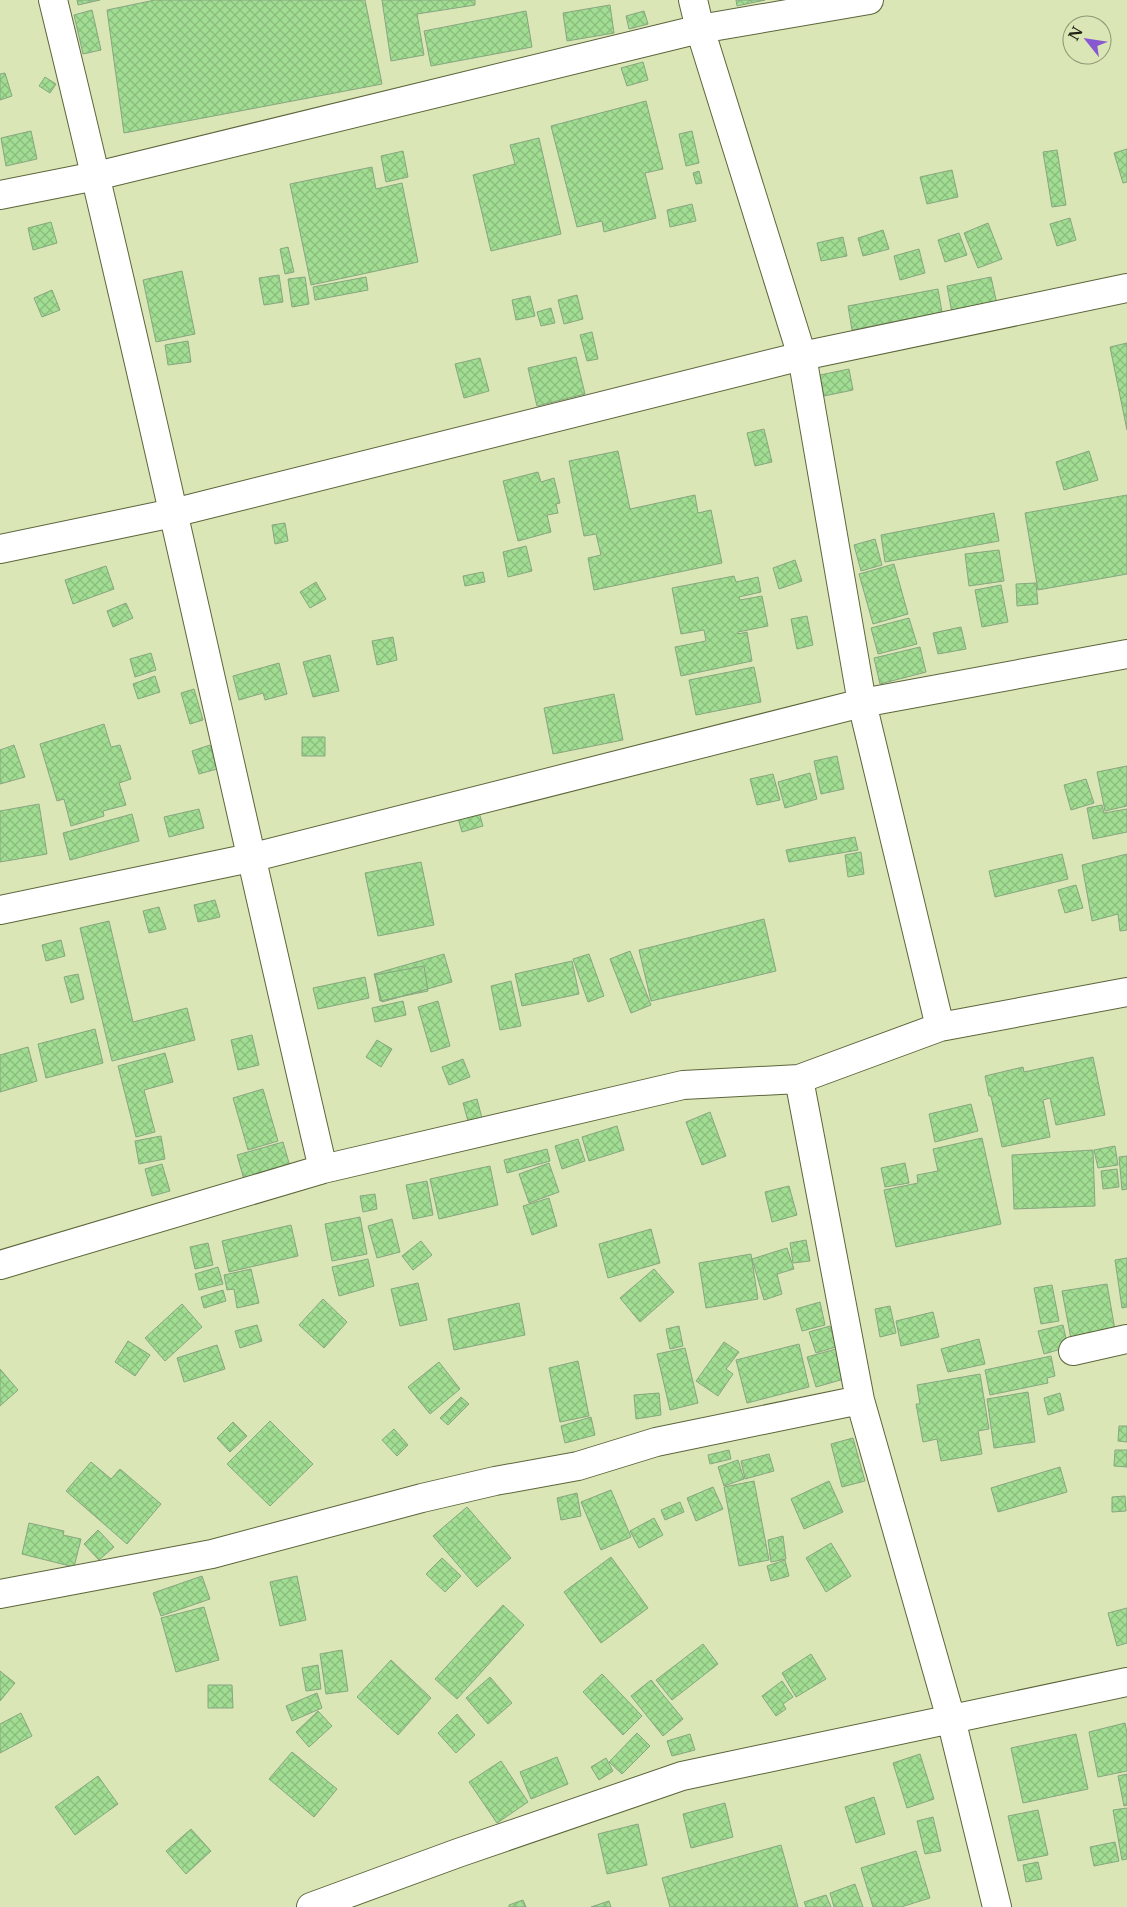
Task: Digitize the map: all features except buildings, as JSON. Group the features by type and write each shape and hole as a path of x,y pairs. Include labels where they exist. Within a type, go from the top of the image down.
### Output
{"street":[{"path":"52,0 96,176 250,858 323,1169"},
{"path":"693,0 700,29 802,356 862,703 940,1027"},
{"path":"0,196 96,176 700,29 869,0"},
{"path":"0,549 173,513 802,356 1127,288"},
{"path":"0,910 250,858 862,703 1127,654"},
{"path":"0,1265 323,1169 682,1085 799,1079 940,1027 1127,992"},
{"path":"799,1079 860,1400 952,1719 997,1907"},
{"path":"1073,1351 1127,1339"},
{"path":"0,1594 212,1554 422,1498 495,1481 578,1466 656,1442 860,1400"},
{"path":"311,1907 458,1853 682,1776 1127,1682"}]}
